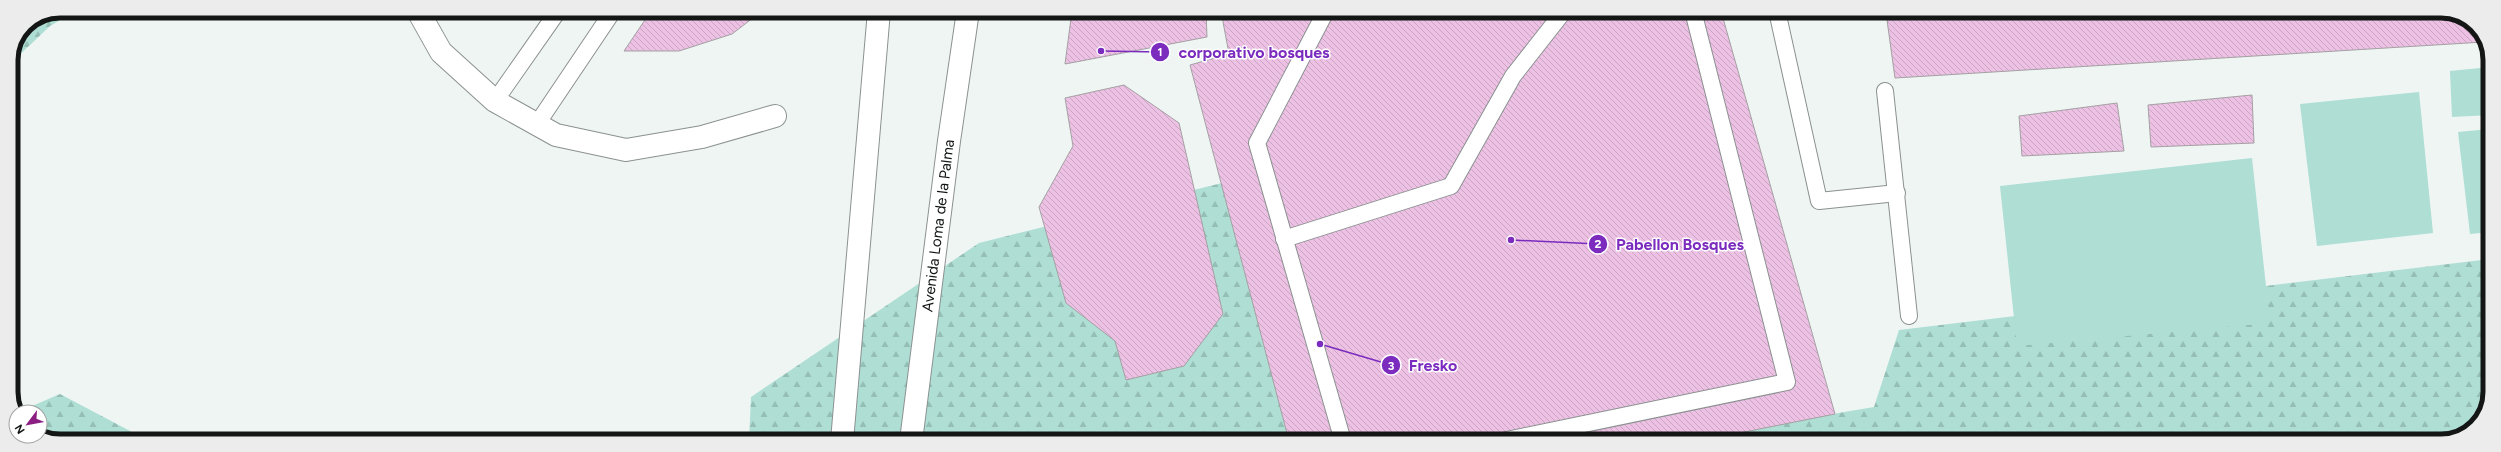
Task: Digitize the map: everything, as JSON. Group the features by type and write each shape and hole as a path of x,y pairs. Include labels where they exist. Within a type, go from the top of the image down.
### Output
{"main road":[{"path":"422,18 441,52 495,101 556,135 626,150 702,137 775,116"},
{"path":"843,434 878,18"},
{"name":"Avenida Loma de la Palma","path":"913,434 949,141 967,18"}],"lane":[{"path":"495,101 553,18"},
{"path":"537,124 608,18"},
{"path":"1322,18 1257,143 1341,434"},
{"path":"1284,239 1451,186 1513,76 1559,18"},
{"path":"1535,434 1787,382 1695,18"},
{"path":"1779,18 1819,201 1897,193"},
{"path":"1885,91 1909,316"}],"green space":[{"path":"64,18 50,26 18,56 21,44 30,30 44,21"},
{"path":"2483,68 2483,115 2452,117 2450,71"},
{"path":"2419,92 2433,233 2317,246 2300,104"},
{"path":"2483,130 2483,233 2470,234 2458,132"},
{"path":"2252,158 2270,323 2017,346 2000,186"},
{"path":"1222,183 1325,434 749,434 751,397 979,243"},
{"path":"2483,260 2483,398 2481,406 2469,424 2455,432 2447,434 1715,434 1874,407 1899,330"},
{"path":"60,394 136,434 60,434 48,432 48,404 37,404"}],"building":[{"path":"646,18 753,18 732,34 679,51 624,51"},
{"path":"1071,18 1206,18 1207,37 1065,64"},
{"path":"1222,18 1723,18 1835,414 1734,434 1287,434 1190,65 1229,54"},
{"path":"1934,18 2447,18 2465,25 2476,36 2479,42 1895,78 1887,20"},
{"path":"1124,85 1179,123 1223,314 1184,366 1126,380 1115,341 1066,303 1039,207 1073,146 1065,98"},
{"path":"2252,95 2254,143 2151,147 2148,105"},
{"path":"2117,103 2124,151 2022,156 2019,116"}],"place":[{"name":"corporativo bosques","path":"1101,51"},
{"name":"Pabellon Bosques","path":"1511,240"},
{"name":"Fresko","path":"1320,344"}]}
